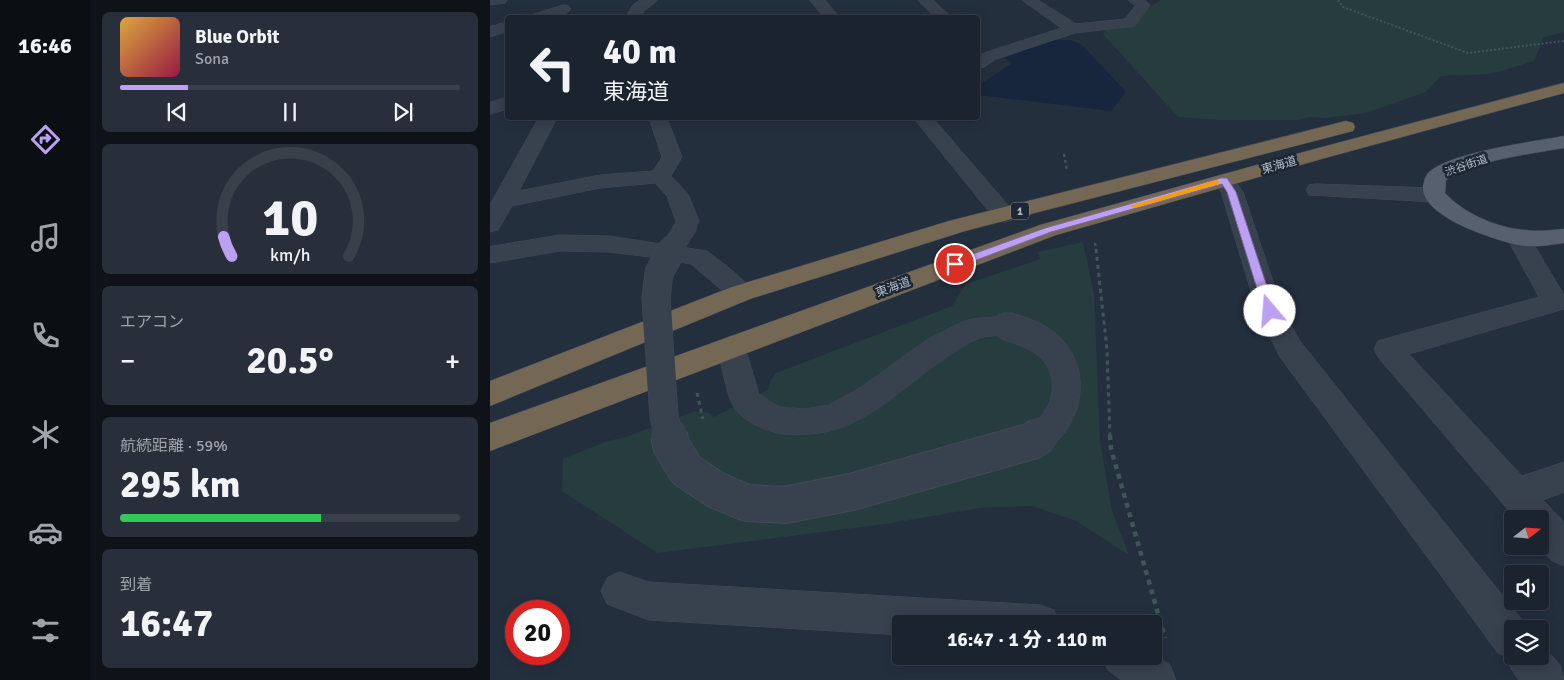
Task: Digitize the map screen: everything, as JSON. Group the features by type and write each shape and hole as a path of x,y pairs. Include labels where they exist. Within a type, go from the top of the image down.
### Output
{"highway":[{"name":"東海道","path":"490,394 741,293 957,226 1564,73"},
{"name":"東海道","path":"490,437 1048,230 1224,180 1564,88"}],"main road":[{"name":"渋谷街道","path":"1435,195 1436,177 1446,170 1494,155 1564,142"},
{"path":"1435,195 1455,213 1483,226 1519,238 1564,236"}],"street":[{"path":"490,1 500,0"},
{"path":"634,15 638,8 651,0"},
{"path":"817,0 830,15"},
{"path":"925,0 942,15"},
{"path":"1029,0 1073,29"},
{"path":"984,60 1073,29 1130,23 1143,5 1136,0"},
{"path":"546,15 564,9"},
{"path":"490,32 505,27"},
{"path":"490,109 505,103"},
{"path":"490,225 547,120"},
{"path":"659,120 672,157 660,177"},
{"path":"925,120 1004,215"},
{"path":"503,201 561,188 636,177 660,177 678,194 688,221 659,273 656,298 666,426 671,444 686,470 716,490 747,504 785,505 851,492 1032,441 1055,424 1066,400 1068,378 1058,355 1036,336 1006,326 972,329 935,349 874,395 835,417 805,422 773,420 746,401 731,347"},
{"path":"1224,180 1232,192 1270,311 1290,349 1504,629"},
{"path":"1317,190 1435,195"},
{"path":"1519,238 1560,305 1388,349 1530,510"},
{"path":"490,254 560,243 609,244 650,249 698,257 741,293"},
{"path":"1516,494 1564,477"},
{"path":"1549,531 1564,548"},
{"path":"620,591 649,601 892,615"},
{"path":"1533,665 1545,680"}],"path":[{"path":"1338,0 1343,7 1468,53 1564,41"},
{"path":"1064,154 1068,174"},
{"path":"1094,239 1107,350 1111,449 1149,615"}],"green space":[{"path":"1161,0 1564,0 1564,32 1544,37 1534,61 1491,74 1441,76 1426,92 1366,113 1325,118 1309,117 1298,120 1219,120 1178,117 1103,34 1106,30 1136,26 1148,8"},
{"path":"1083,242 1094,294 1100,442 1112,511 1129,555 1076,521 1032,506 980,508 885,524 657,553 562,491 563,459 608,441 626,437 695,411 709,413 714,417 768,390 771,380 776,373 952,306 966,284 1040,259 1038,252"}],"water":[{"path":"1052,40 1071,40 1082,45 1126,92 1111,111 980,95 980,85 1012,63 1005,58"}],"slow traffic":[{"path":"1135,206 1216,183"}],"route":[{"path":"955,264 1048,230 1224,180 1232,192 1270,311"}]}
